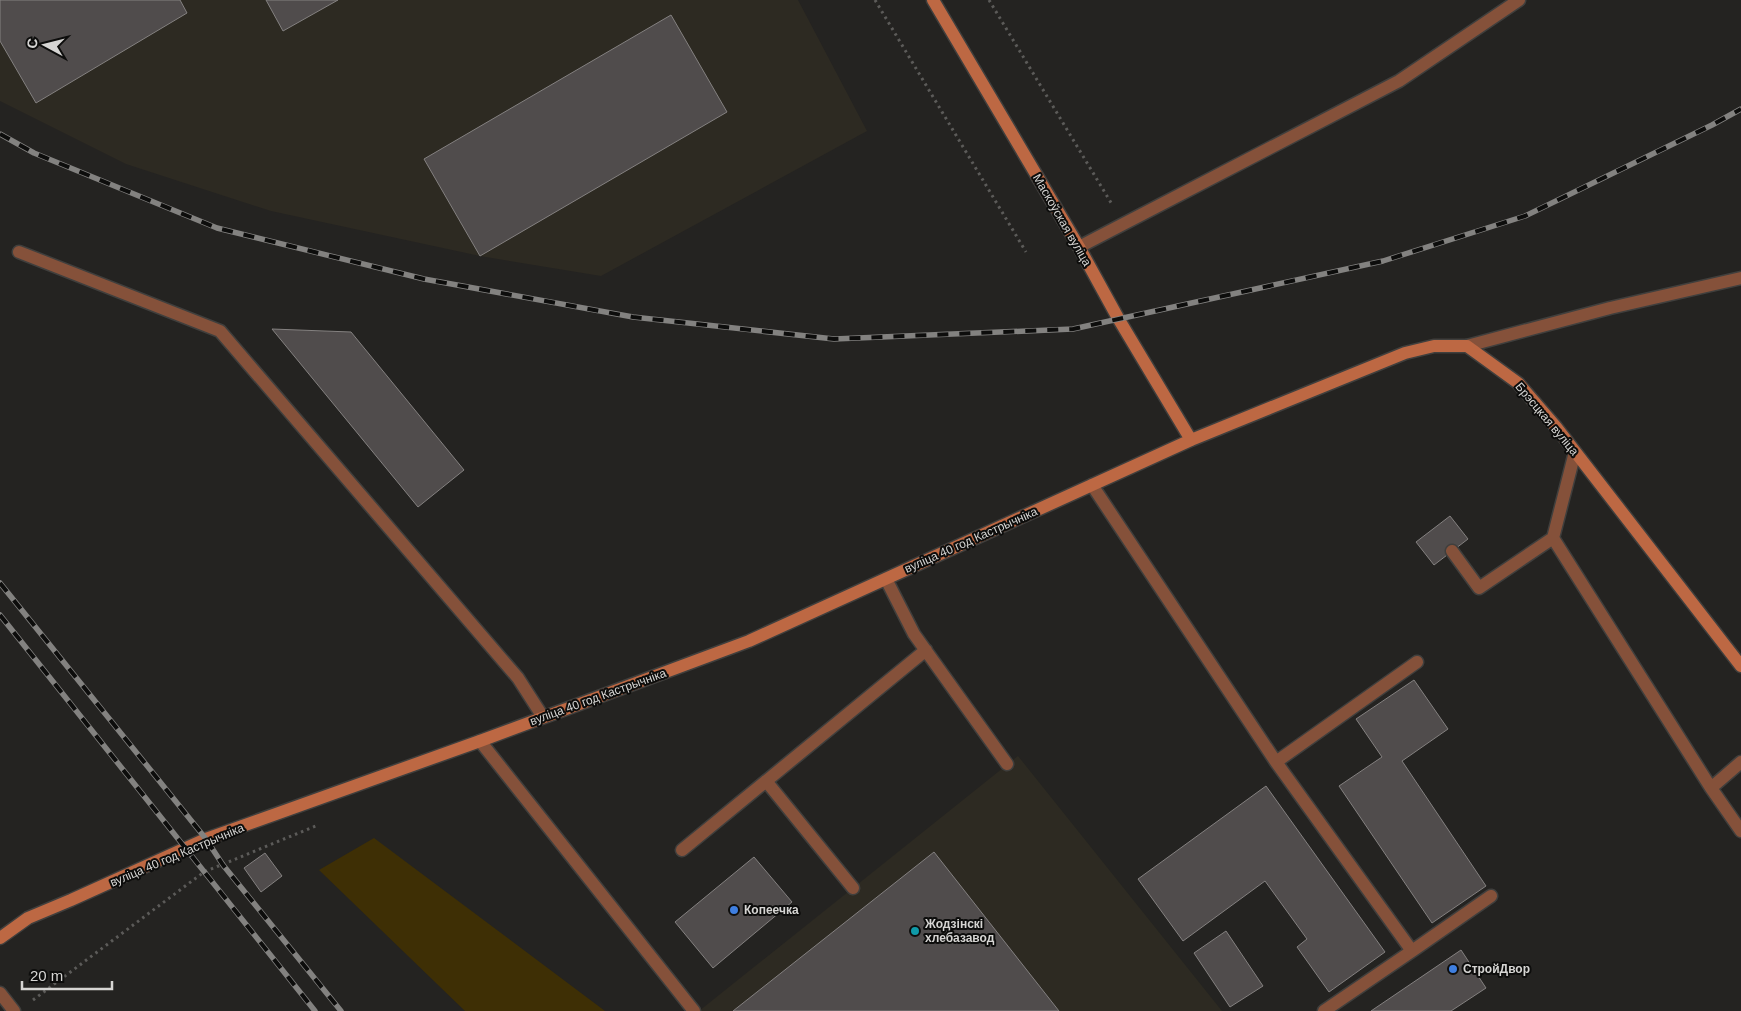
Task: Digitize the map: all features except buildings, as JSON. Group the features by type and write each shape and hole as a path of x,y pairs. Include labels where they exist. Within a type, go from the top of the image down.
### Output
{"main road":[{"name":"Маскоўская вуліца","path":"933,0 1190,440"},
{"path":"1190,440 1405,352 1434,346 1467,346"},
{"name":"Брэсцкая вуліца","path":"1467,346 1518,383 1575,452 1741,666"},
{"name":"вуліца 40 год Кастрычніка","path":"0,938 28,918 206,839 480,741 749,641 1190,440"}],"street":[{"path":"1079,247 1399,81 1519,0"},
{"path":"19,252 220,331 518,678 543,718"},
{"path":"1467,346 1610,308 1741,278"},
{"path":"1452,551 1479,588 1553,538 1575,452"},
{"path":"1092,485 1276,762 1412,951"},
{"path":"1553,538 1711,788 1741,831"},
{"path":"886,579 914,634 1007,764"},
{"path":"682,850 926,650"},
{"path":"1276,762 1417,662"},
{"path":"480,741 694,1011"},
{"path":"1711,788 1741,762"},
{"path":"766,781 853,888"},
{"path":"1324,1011 1491,896"},
{"path":"0,993 20,1008"}],"path":[{"path":"875,0 1026,252"},
{"path":"989,0 1113,207"},
{"path":"20,1008 204,872 318,825"}],"shaded area":[{"path":"0,0 798,0 867,131 601,276 480,256 271,211 126,164 0,101"},
{"path":"1018,756 1222,1011 699,1011"},
{"path":"374,838 605,1011 465,1011 319,870"}],"railway":[{"path":"0,134 34,153 217,228 424,279 633,317 834,339 1073,329 1383,261 1525,216 1741,109"},
{"path":"0,583 206,839 223,865 341,1011"},
{"path":"0,615 315,1011"}],"place":[{"name":"Копеечка","path":"734,910"},
{"name":"Жодзінскі хлебазавод","path":"915,931"},
{"name":"СтройДвор","path":"1453,969"}]}
